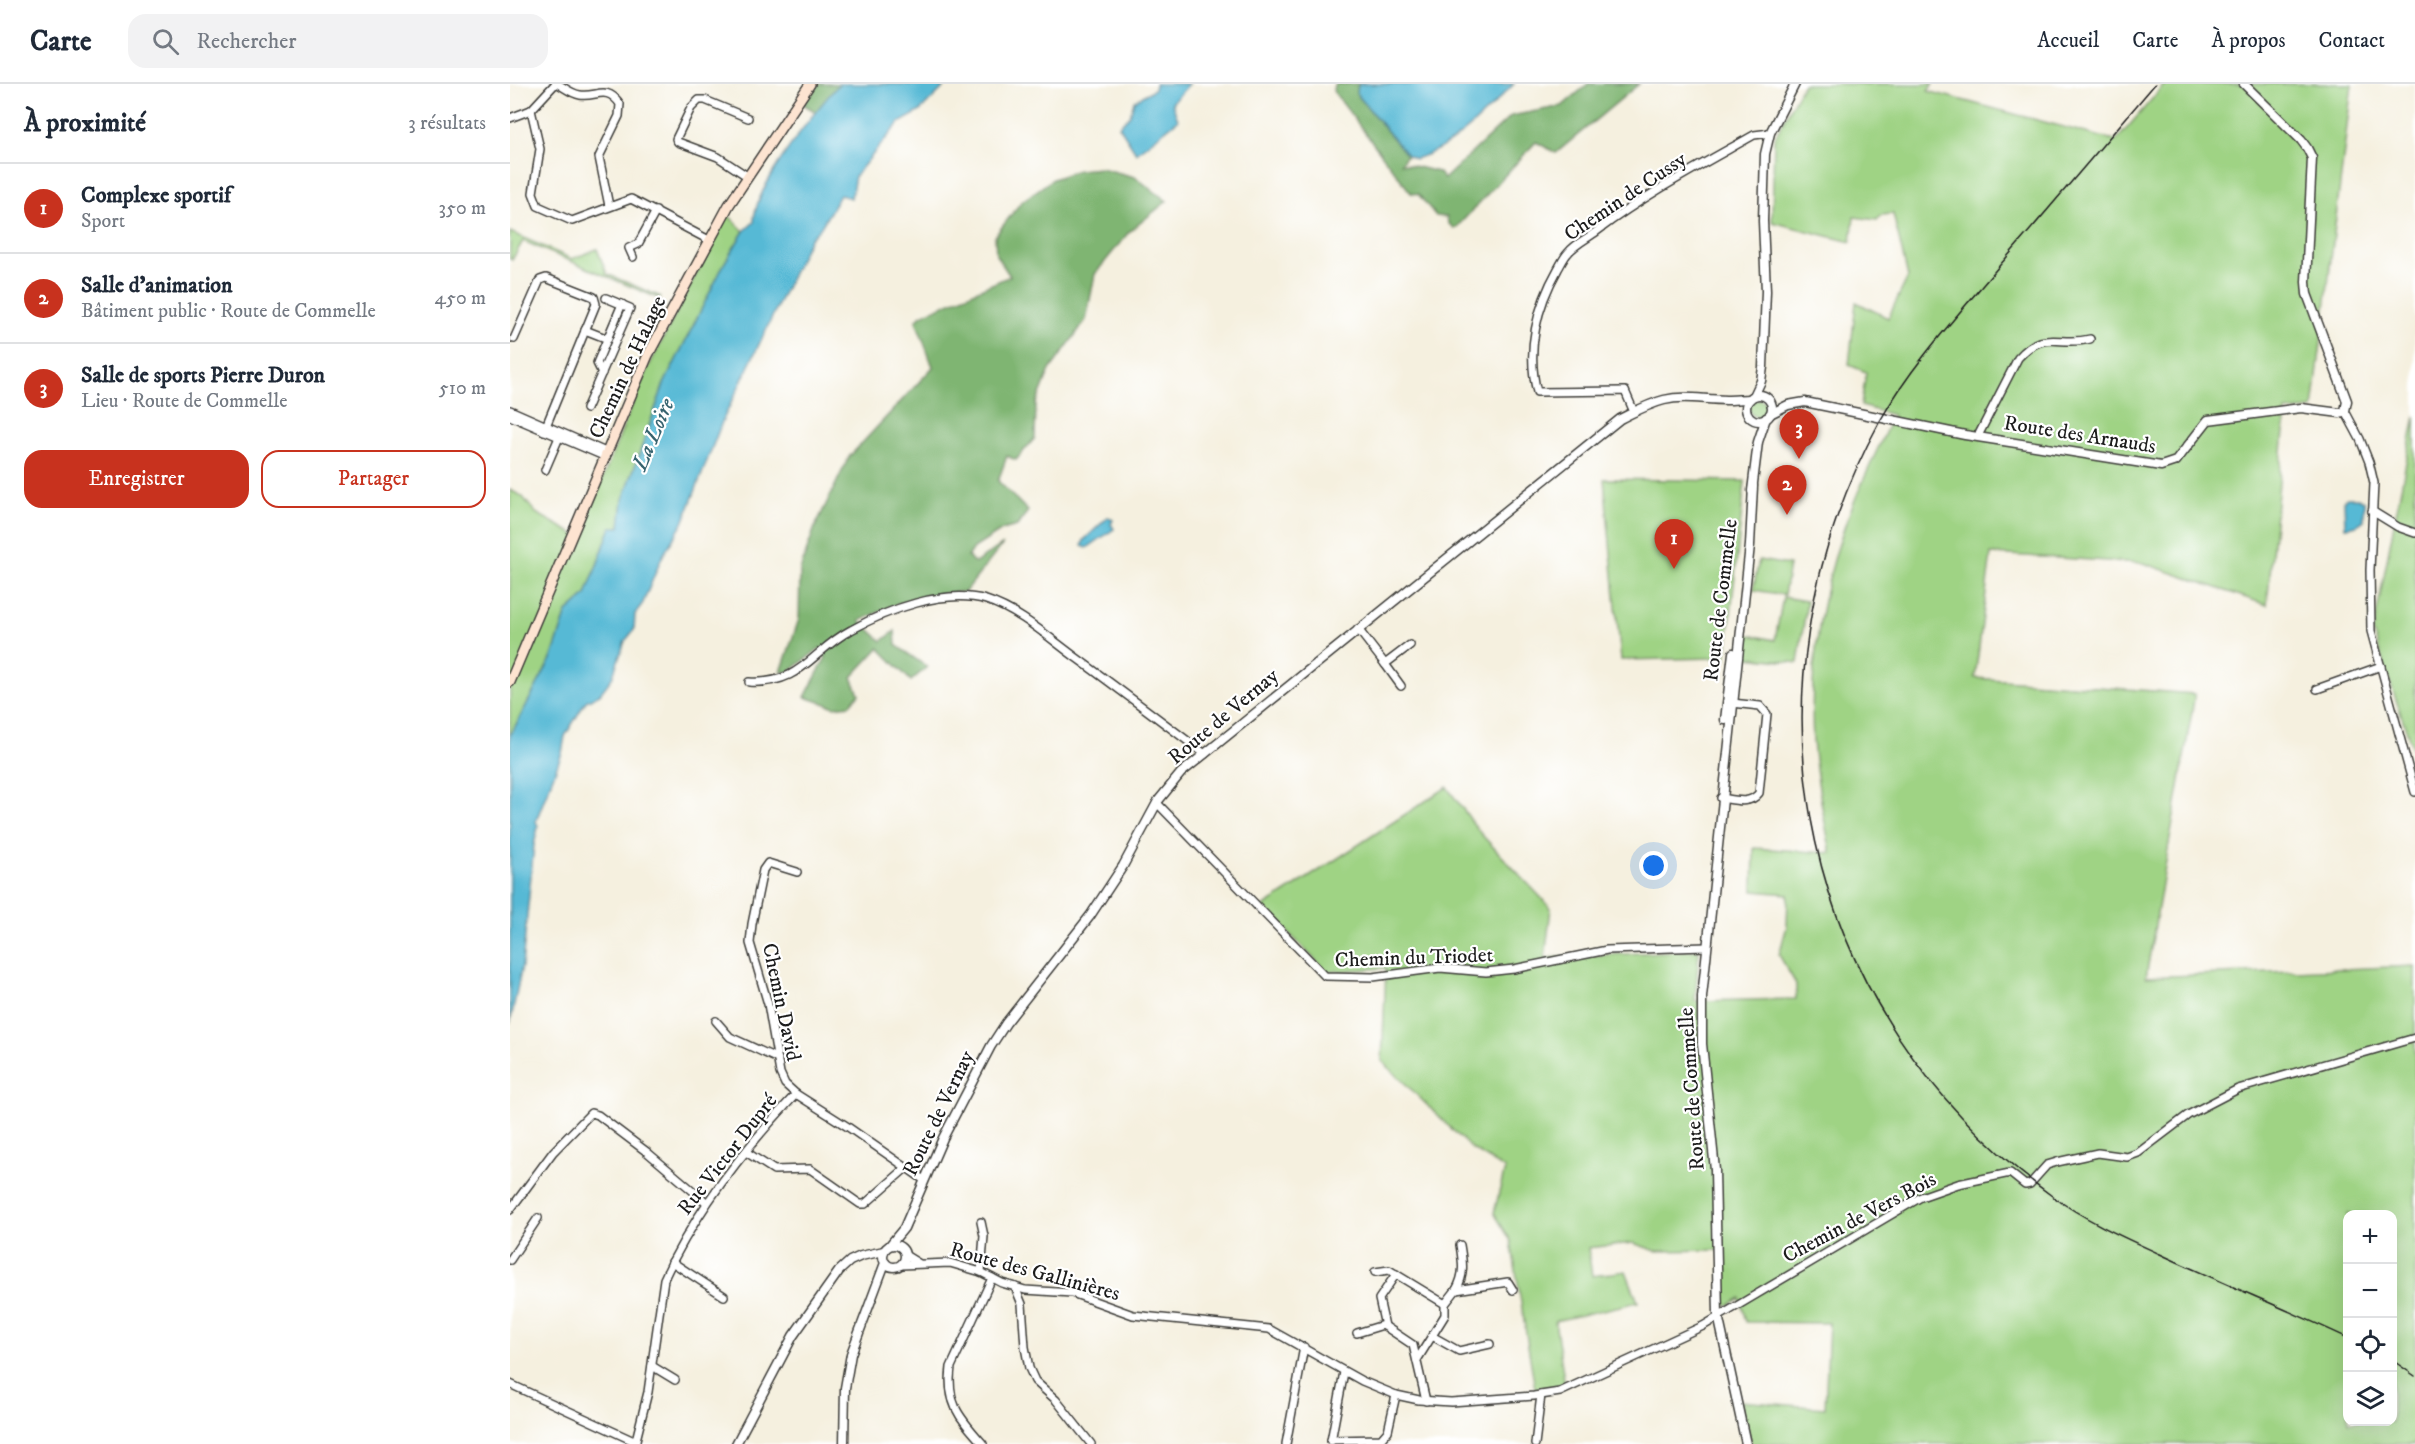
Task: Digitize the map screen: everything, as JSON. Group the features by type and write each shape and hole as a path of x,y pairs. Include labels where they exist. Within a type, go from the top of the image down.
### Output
{"main road":[{"name":"Chemin de Halage","path":"510,682 648,355 709,240 747,176 810,84"}],"street":[{"path":"510,118 531,110 556,84 583,96 603,91 613,96 620,104 619,116 599,157 609,206"},
{"path":"1761,381 1746,405 1750,416 1768,416 1769,400 1761,381 1766,291 1764,168 1770,132 1795,84"},
{"path":"2244,84 2307,147 2312,158 2307,294 2347,401 2345,411 2369,462 2374,483 2371,631 2415,792"},
{"path":"747,176 718,157 678,142 676,138 691,108 699,100 705,100 748,118"},
{"path":"531,110 540,149 533,188 536,203 572,221 631,200 709,240"},
{"name":"Chemin de Cussy","path":"1634,412 1625,391 1537,392 1532,345 1540,307 1552,279 1567,253 1607,223 1652,193 1754,135 1770,132"},
{"path":"633,257 629,248 638,244 656,211"},
{"path":"510,348 512,338 540,280 546,278 594,297 596,304 545,428"},
{"path":"586,409 630,308 606,297"},
{"path":"602,373 597,363 622,304"},
{"path":"585,330 608,339"},
{"path":"1978,435 2018,358 2026,350 2035,343 2045,340 2073,342 2090,339"},
{"path":"1752,397 1761,395 1769,400"},
{"name":"Route de Vernay","path":"844,1444 845,1388 851,1354 861,1323 876,1288 885,1255 904,1228 965,1093 1006,1023 1090,916 1123,866 1157,802 1180,773 1603,432 1634,412 1663,400 1680,397 1725,400 1752,397"},
{"name":"Route de Vernay","path":"1725,400 1750,416"},
{"name":"Route des Arnauds","path":"1769,400 1788,405"},
{"name":"Route des Arnauds","path":"1768,416 1788,405 1804,402 1965,435 1978,435 2161,466 2176,461 2208,420 2301,408 2340,413 2345,411"},
{"path":"510,410 607,455"},
{"path":"510,416 545,428"},
{"name":"Route de Commelle","path":"1750,416 1758,442"},
{"name":"Route de Commelle","path":"1722,794 1726,705 1758,442 1768,416"},
{"path":"545,470 560,435"},
{"name":"Route de Commelle","path":"1746,1444 1718,1315 1715,1170 1702,1044 1702,997 1749,556 1753,486"},
{"path":"2372,511 2398,527 2415,533"},
{"path":"749,682 762,683 794,675 842,635 867,621 938,597 978,599 1002,607 1021,618 1205,754"},
{"path":"1358,629 1401,686"},
{"path":"1385,664 1410,645"},
{"path":"2317,689 2381,666"},
{"path":"1722,794 1746,801 1752,800 1759,793 1767,714 1760,706 1732,703"},
{"name":"Chemin du Triodet","path":"1157,802 1325,976 1373,976 1440,968 1486,972 1514,969 1606,950 1707,947"},
{"name":"Chemin David","path":"797,872 768,863 763,870 750,943 768,1004 785,1084 796,1094 924,1180"},
{"path":"716,1022 730,1037 778,1059"},
{"name":"Chemin de Vers Bois","path":"1718,1315 1921,1197 1958,1184 2010,1173 2025,1185 2030,1184 2047,1166 2097,1153 2127,1157 2138,1153 2188,1115 2238,1089 2415,1038"},
{"name":"Rue Victor Dupré","path":"636,1443 642,1424 652,1366 664,1279 706,1202 796,1094"},
{"path":"510,1210 553,1152 591,1113 598,1115 647,1152 706,1202"},
{"path":"747,1152 774,1170 810,1169 860,1204 865,1204 906,1168"},
{"path":"510,1260 538,1218"},
{"path":"981,1222 984,1236 981,1272"},
{"name":"Route de Vernay","path":"904,1228 905,1254"},
{"path":"1416,1360 1445,1315 1445,1304 1462,1279 1464,1269 1460,1245"},
{"path":"736,1444 793,1336 839,1270 861,1256 885,1255 900,1247 905,1254 918,1263"},
{"path":"876,1288 890,1272 900,1266 905,1254"},
{"path":"885,1255 891,1267 900,1266"},
{"path":"672,1262 724,1296"},
{"name":"Route des Gallinières","path":"900,1266 918,1263 950,1263 981,1272 1025,1290 1072,1293 1133,1315 1269,1329 1344,1372 1396,1395 1425,1401 1451,1402 1560,1392 1703,1326 1718,1315"},
{"path":"1375,1272 1389,1270 1445,1304"},
{"path":"1396,1274 1379,1299 1385,1326 1413,1345 1425,1401"},
{"path":"983,1444 955,1410 950,1395 950,1380 951,1367 992,1278"},
{"path":"1456,1290 1508,1282 1513,1290"},
{"path":"1016,1287 1022,1304 1029,1368 1035,1381 1056,1400 1091,1444"},
{"path":"1357,1333 1385,1326"},
{"path":"1432,1336 1459,1351 1490,1344"},
{"path":"1286,1444 1304,1347"},
{"path":"652,1366 675,1380"},
{"path":"1344,1372 1331,1442 1376,1442 1388,1431 1396,1395"},
{"path":"510,1384 636,1443"},
{"path":"1535,1444 1541,1395"}],"green space":[{"path":"819,84 839,84 816,112 803,104"},
{"path":"1336,84 1359,84 1356,93 1407,155 1401,163 1438,172 1444,179 1511,116 1562,106 1588,84 1639,84 1556,153 1536,142 1455,229 1448,223 1447,217 1436,216 1418,194 1411,193 1333,91"},
{"path":"1803,84 1933,84 1928,91 2116,141 2165,84 2352,84 2313,409 2286,411 2267,605 2143,563 1991,554 1975,678 2195,694 2146,977 2415,966 2415,1444 1751,1444 1741,1401 1825,1408 1829,1323 1746,1322 1740,1298 1729,1305 1724,1304 1722,1250 1656,1251 1633,1243 1588,1248 1592,1276 1626,1271 1638,1302 1555,1321 1565,1385 1535,1389 1511,1241 1494,1213 1505,1169 1472,1149 1382,1061 1386,968 1327,972 1263,907 1447,787 1481,834 1551,908 1545,958 1699,950 1695,1001 1796,999 1796,984 1779,955 1787,926 1788,894 1753,891 1754,848 1831,853 1820,796 1813,740 1813,686 1818,632 1829,579 1844,528 1893,415 1861,406 1866,372 1849,365 1856,302 1888,318 1908,277 1893,214 1881,215 1877,220 1854,217 1851,242 1772,222 1774,139"},
{"path":"1101,168 1135,177 1167,201 1129,232 1095,274 1086,320 1050,370 1036,404 1035,438 1016,460 1007,456 998,481 1028,511 1017,526 1002,530 974,548 968,557 975,563 1003,544 965,592 936,594 911,600 860,621 882,641 895,631 896,645 927,667 911,681 879,648 852,677 859,694 850,705 835,707 805,697 826,657 820,648 789,672 781,672 799,619 800,570 815,527 849,457 933,367 916,321 921,315 1010,276 996,255 995,236 1021,202 1053,179 1078,170"},
{"path":"727,214 744,231 725,262 664,384 623,500 620,527 611,527 586,595 567,612 552,657 510,736 510,490 522,496 536,513 579,537 643,378"},
{"path":"510,232 572,259 597,249 607,274 661,297 660,299 523,241 512,260 510,259"},
{"path":"1754,399 1762,399 1767,404 1765,415 1754,417 1749,412 1749,404"},
{"path":"2415,416 2415,756 2373,632"},
{"path":"1604,479 1745,481 1726,660 1717,658 1621,660"},
{"path":"1759,560 1789,565 1784,595 1753,590"},
{"path":"1783,597 1807,601 1798,663 1741,656 1744,634 1775,640"}],"water":[{"name":"La Loire","path":"839,84 947,84 919,112 899,123 855,176 851,198 840,195 821,227 809,240 722,422 683,523 662,557 643,603 635,614 634,630 625,641 612,678 600,694 586,701 565,736 562,753 536,821 538,827 534,845 522,966 510,1024 510,736 552,657 567,612 586,595 611,527 620,527 623,500 664,384 725,262 744,231 754,222 756,207 763,190 787,150"},
{"path":"1155,84 1189,84 1172,103 1178,120 1136,153 1119,126 1130,115 1134,101 1154,89"},
{"path":"1359,84 1514,84 1457,138 1430,154 1415,159 1407,155 1356,93"},
{"path":"2358,498 2364,501 2364,520 2357,525 2345,527 2344,500"},
{"path":"1108,517 1113,520 1111,524 1114,529 1087,548 1082,546 1084,540"}],"railway":[{"path":"2155,84 1936,340 1906,380 1880,421 1834,525 1809,632 1802,738 1816,842 1848,942 1898,1036 1966,1121 2052,1196 2091,1220 2183,1265 2343,1336"},
{"path":"2397,1363 2415,1376"}],"place":[{"name":"Salle de sports Pierre Duron","path":"1799,459"},
{"name":"Salle d'animation","path":"1787,515"},
{"name":"Complexe sportif","path":"1674,569"}]}
